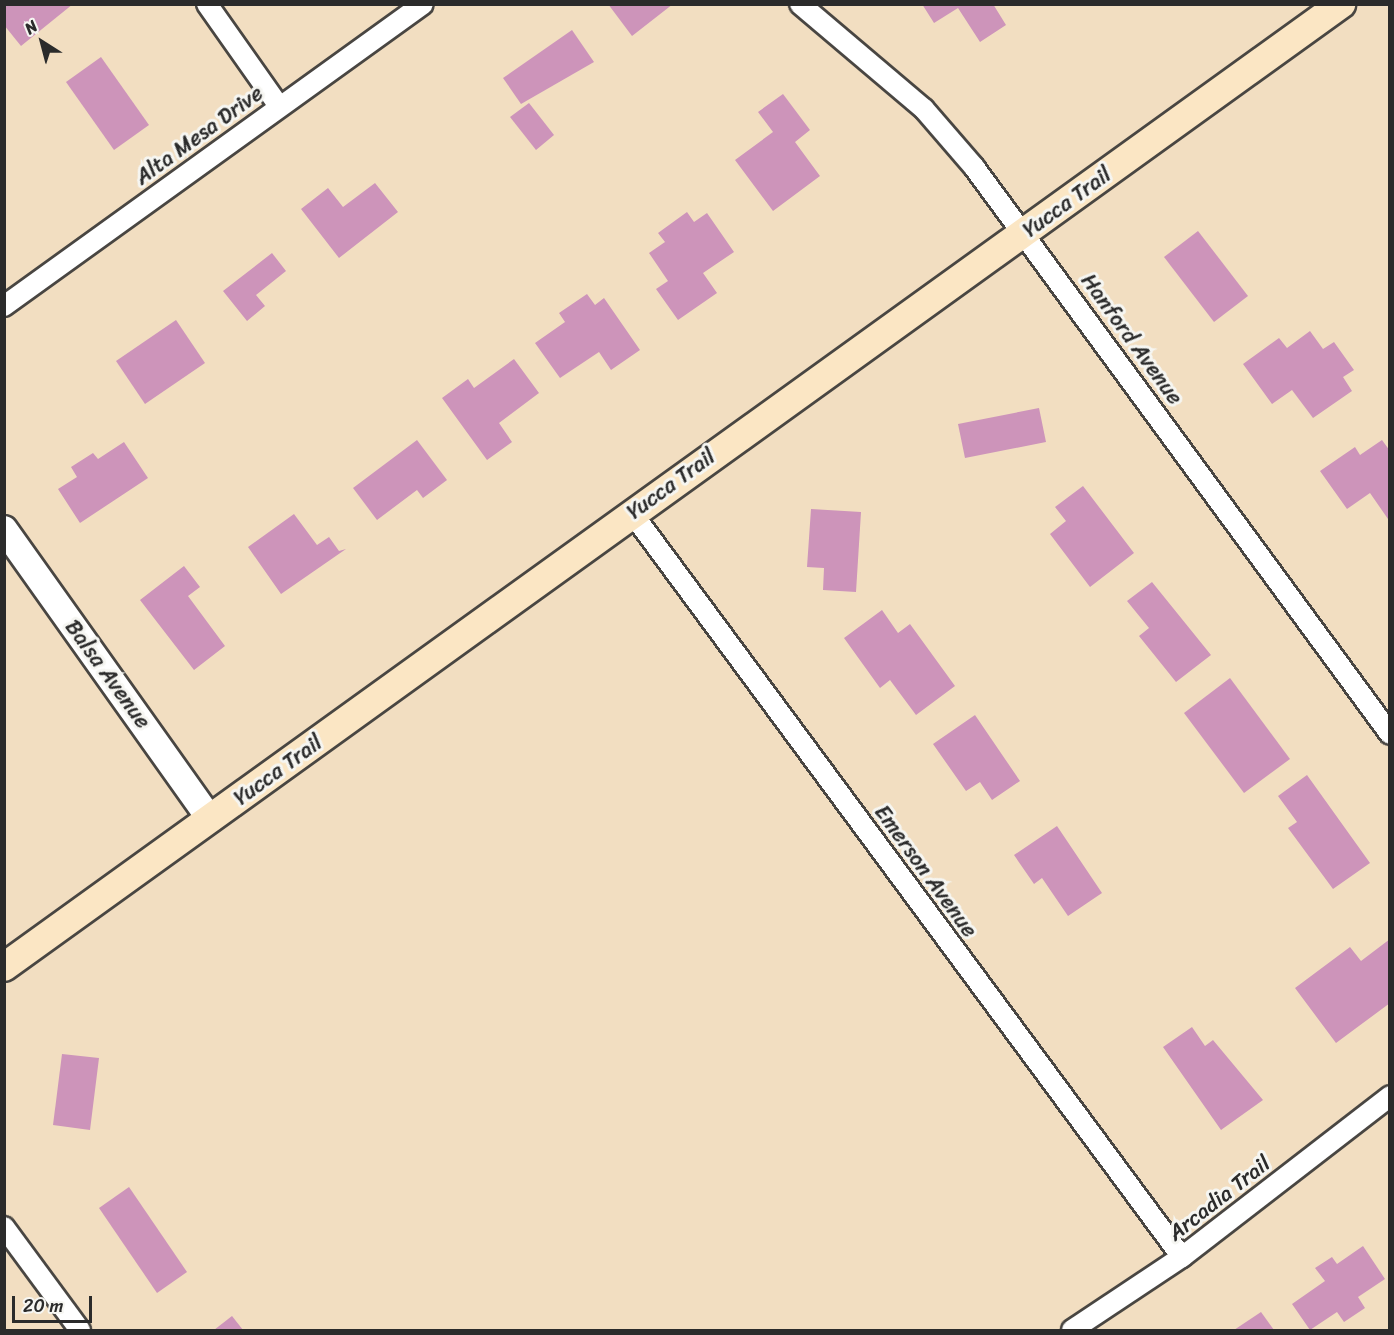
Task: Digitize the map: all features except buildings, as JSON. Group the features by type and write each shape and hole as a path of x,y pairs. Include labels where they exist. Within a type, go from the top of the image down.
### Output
{"main road":[{"name":"Yucca Trail","path":"4,967 1341,4"}],"street":[{"path":"207,4 279,106"},
{"name":"Alta Mesa Drive","path":"4,306 423,4"},
{"name":"Hanford Avenue","path":"800,4 924,109 1024,232 1389,734"},
{"name":"Emerson Avenue","path":"632,513 1182,1257"},
{"name":"Balsa Avenue","path":"4,529 210,819"},
{"name":"Arcadia Trail","path":"1072,1330 1182,1257 1389,1096"},
{"path":"4,1227 80,1330"}]}
